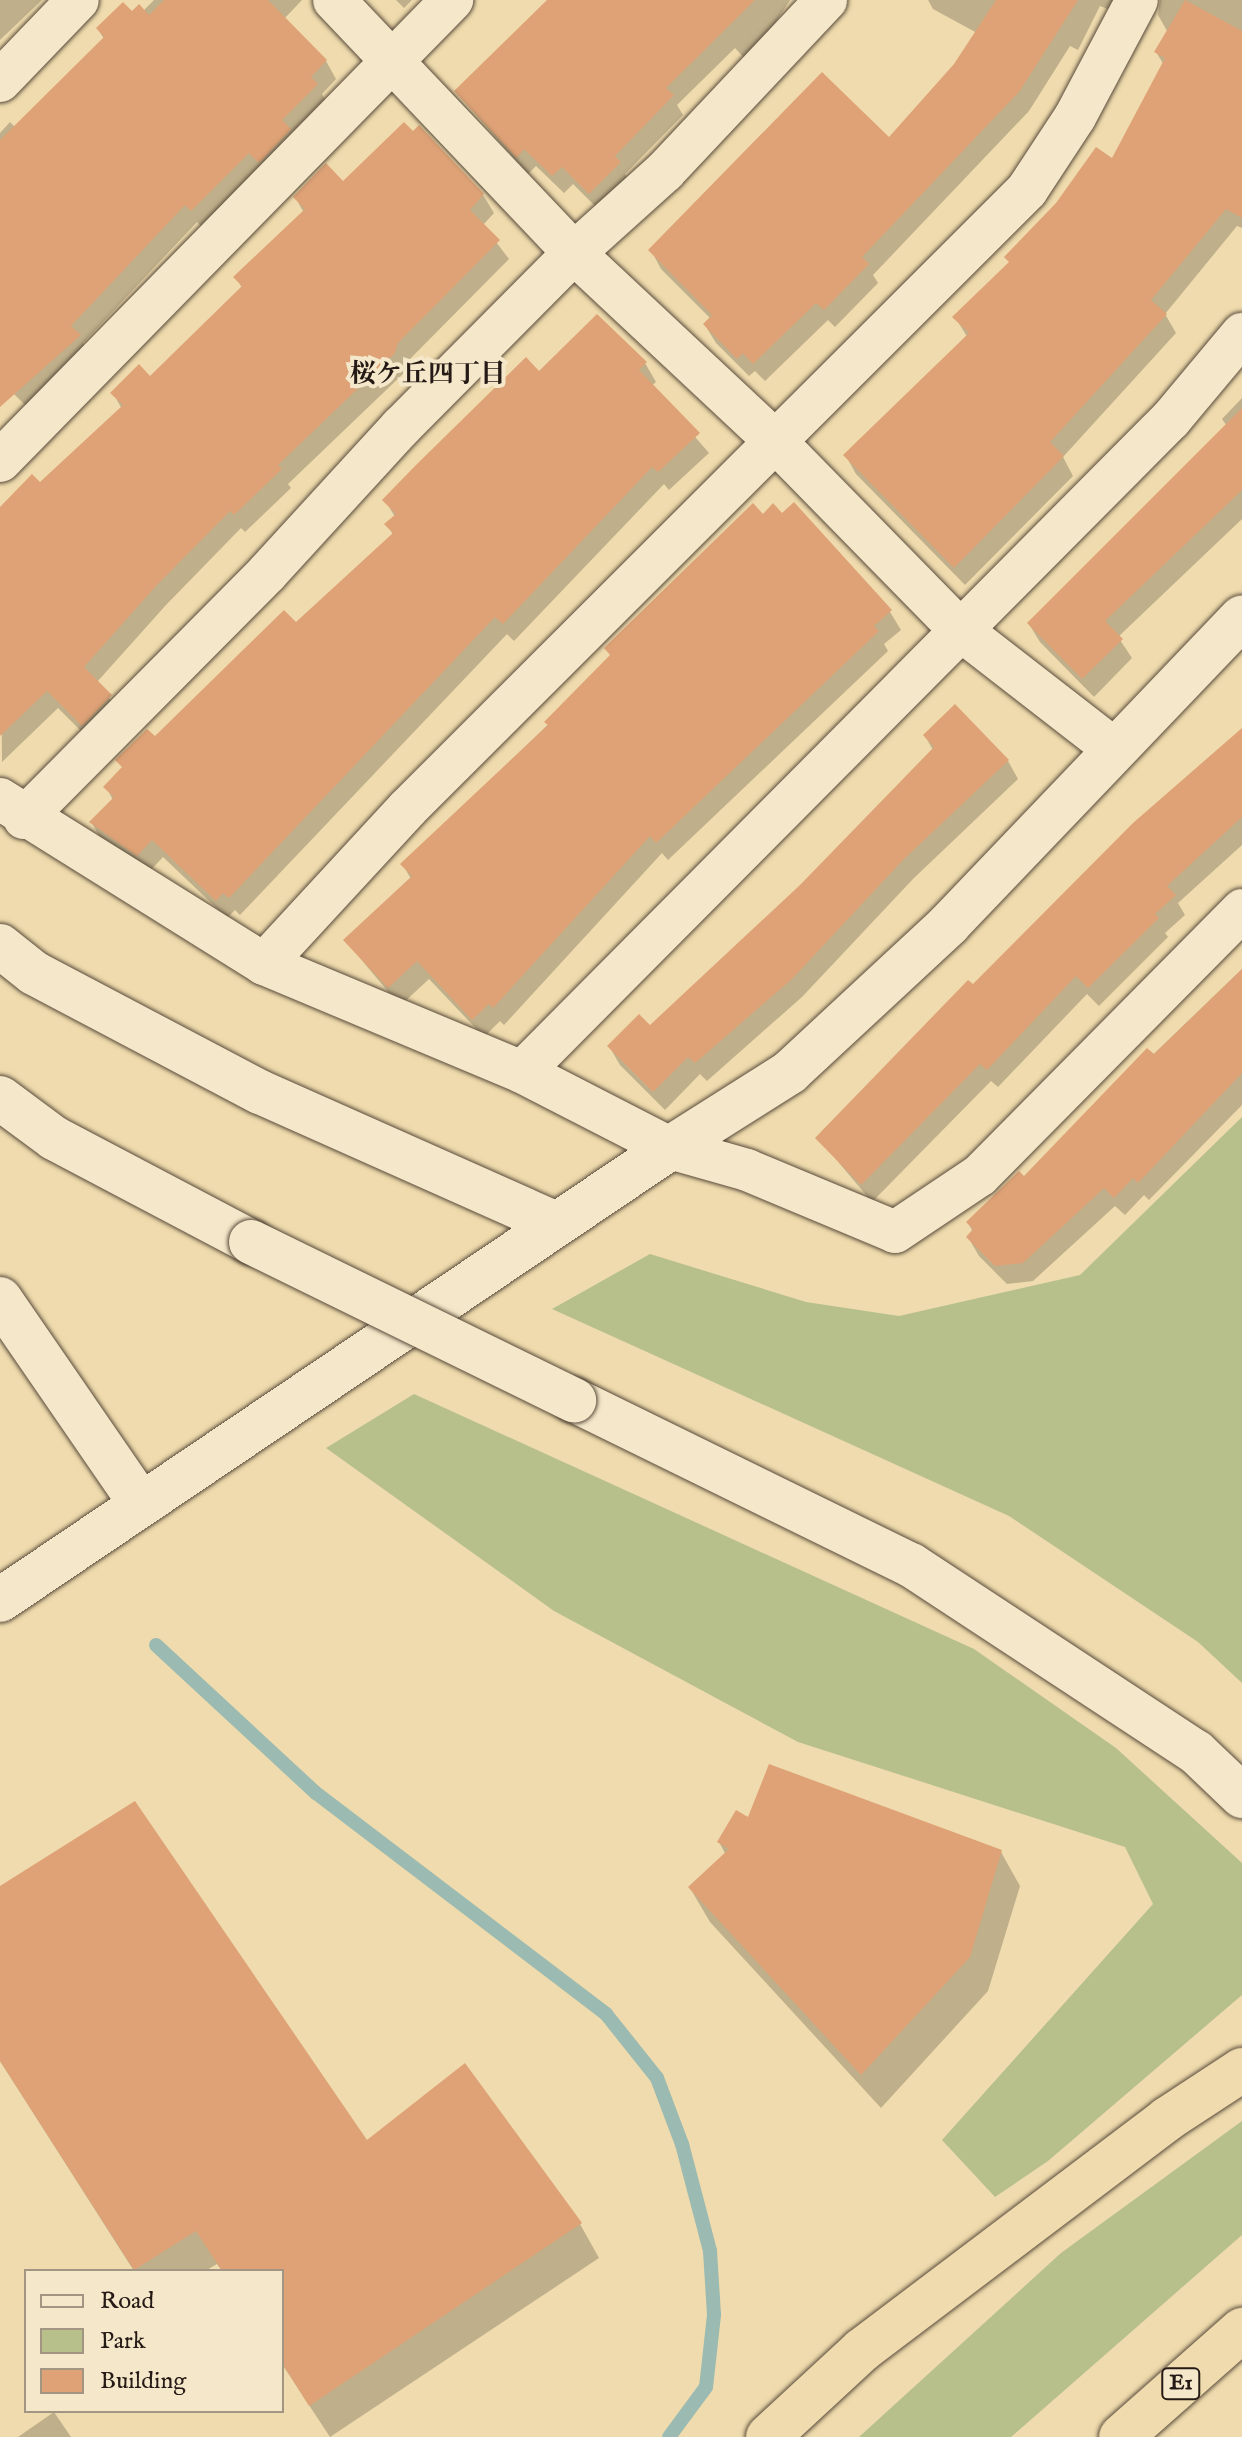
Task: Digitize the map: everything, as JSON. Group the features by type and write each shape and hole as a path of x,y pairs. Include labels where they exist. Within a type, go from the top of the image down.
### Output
{"highway":[{"path":"768,2437 862,2350 1167,2119 1242,2070"},
{"name":"E1","path":"1121,2437 1242,2330"}],"street":[{"path":"0,81 78,0"},
{"path":"334,0 574,253 773,439 958,628 1114,749"},
{"path":"0,461 452,0"},
{"path":"826,0 665,171 574,253 12,809 264,964 522,1072 670,1148 747,1170 895,1232 980,1175 1242,910"},
{"path":"264,964 408,808 702,518 773,439 1027,190 1075,117 1137,0"},
{"path":"522,1072 958,628 1171,419 1242,334"},
{"path":"0,1600 556,1224 790,1072 949,924 1240,621"},
{"path":"0,946 34,973 260,1092 556,1224"},
{"path":"0,1098 54,1138 251,1242 911,1565 1196,1752 1242,1796"},
{"path":"0,1299 141,1504"}],"green space":[{"path":"1242,1117 1242,1683 1198,1642 1009,1516 552,1309 650,1254 806,1302 899,1316 1080,1275"},
{"path":"414,1394 974,1649 1116,1748 1242,1863 1242,1995 1048,2161 995,2197 942,2140 1153,1904 1125,1847 798,1742 554,1611 326,1448"},
{"path":"1242,2121 1242,2235 1011,2437 859,2437 1061,2253"}],"building":[{"path":"164,0 268,0 327,60 311,77 318,84 282,120 291,129 259,163 249,153 191,211 185,205 71,326 81,335 0,407 0,140 104,37 96,28 123,2 132,11 139,4 149,15"},
{"path":"547,0 755,0 666,88 674,95 615,156 621,162 589,194 562,167 552,176 524,149 517,158 454,91"},
{"path":"996,0 1078,0 1019,92 862,257 869,264 824,310 816,303 753,364 743,353 737,359 703,324 712,315 648,250 822,72 889,137 954,64"},
{"path":"1185,0 1242,31 1242,218 1226,209 1151,300 1167,314 1050,442 1064,456 954,568 843,455 969,333 952,317 1009,262 1004,257 1056,203 1096,147 1112,158 1165,58 1154,52"},
{"path":"404,122 413,131 419,125 484,194 470,210 500,240 398,343 395,353 278,465 282,469 234,515 230,511 156,586 84,667 112,695 82,726 47,691 0,736 0,507 32,474 40,482 123,405 110,393 139,364 150,376 242,286 233,277 305,209 293,197 326,163 343,181"},
{"path":"597,314 647,362 639,370 700,433 658,472 652,467 503,624 495,617 229,898 223,893 216,901 152,840 137,856 89,822 114,797 103,787 122,767 115,760 147,729 155,736 284,610 296,622 393,533 384,524 396,514 382,500 526,357 539,371"},
{"path":"1242,408 1242,490 1105,621 1123,639 1082,679 1027,623"},
{"path":"794,502 892,610 874,626 879,631 656,843 650,836 493,1008 489,1004 472,1020 417,961 388,988 343,940 412,876 400,864 548,725 544,722 610,655 604,648 753,503 763,514 773,503 782,513"},
{"path":"955,704 1009,760 903,860 792,979 695,1063 688,1057 653,1092 607,1046 639,1014 650,1025 800,885 934,747 923,735"},
{"path":"1242,728 1242,817 1167,886 1176,895 1155,914 1159,918 1088,988 1076,976 987,1070 980,1064 861,1185 815,1138 968,980 973,984 1133,823"},
{"path":"1242,969 1242,1073 1138,1183 1133,1178 1114,1198 1104,1188 1023,1263 995,1266 966,1237 973,1229 966,1222 1019,1171 1024,1176 1147,1048 1154,1054"},
{"path":"769,1764 1002,1850 970,1957 861,2075 688,1887 729,1849 717,1842 736,1810 748,1817"},
{"path":"135,1801 367,2140 465,2063 582,2223 309,2406 284,2366 284,2269 221,2269 196,2231 133,2269 0,2061 0,1886"}],"waterway":[{"path":"156,1645 316,1793 606,2014 657,2078 682,2144 710,2251 714,2315 706,2387 669,2437"}],"district":[{"name":"桜ケ丘四丁目","path":"428,375"}]}
